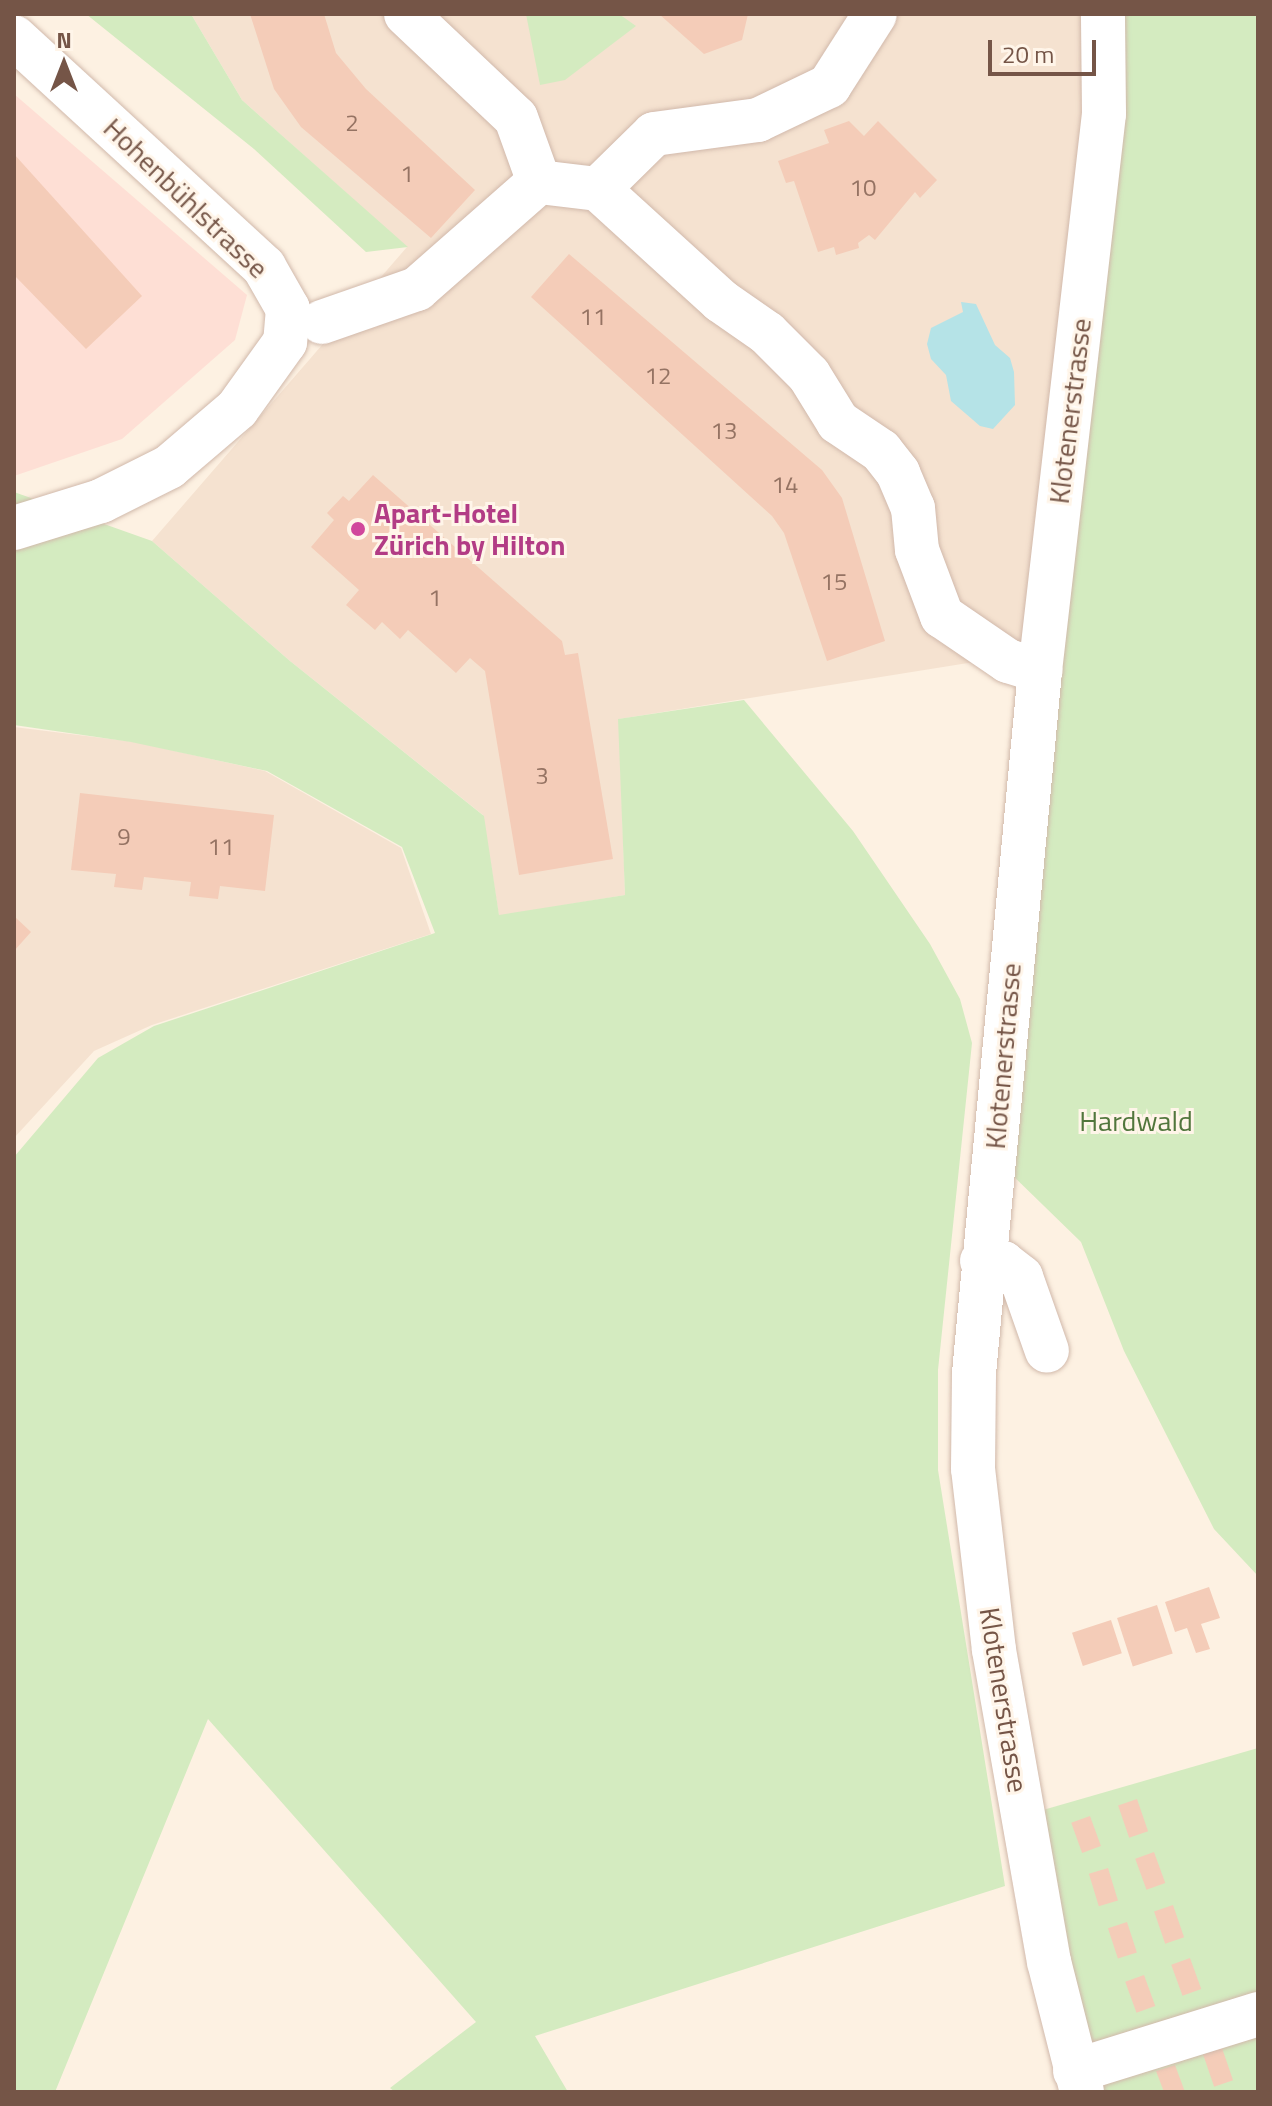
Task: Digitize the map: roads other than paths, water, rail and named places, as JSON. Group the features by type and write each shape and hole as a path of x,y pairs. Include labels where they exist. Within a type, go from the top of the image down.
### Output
{"street":[{"path":"406,14 516,118 539,182"},
{"path":"598,189 654,134 758,120 829,86 875,14"},
{"name":"Klotenerstrasse","path":"1078,2082 1049,1962 990,1620 973,1469 982,1261 1040,671 1104,114 1103,14"},
{"name":"Hohenbühlstrasse","path":"14,37 264,267 288,309 285,342 237,409 169,467 101,501 14,528"},
{"path":"322,322 417,289 539,182 598,189 721,301 767,333 809,375 838,422 881,451 898,473 913,508 917,550 942,616 1008,661 1040,671"},
{"path":"982,1261 1003,1263 1021,1277 1047,1351"},
{"path":"1078,2082 1258,2014"}],"water":[{"path":"961,302 976,304 995,345 1010,358 1014,372 1015,405 993,429 980,426 951,401 946,375 931,359 927,344 931,328 963,312"}],"place":[{"name":"Apart-Hotel Zürich by Hilton","path":"358,529"}],"park label":[{"name":"Hardwald","path":"1136,1121"}]}
